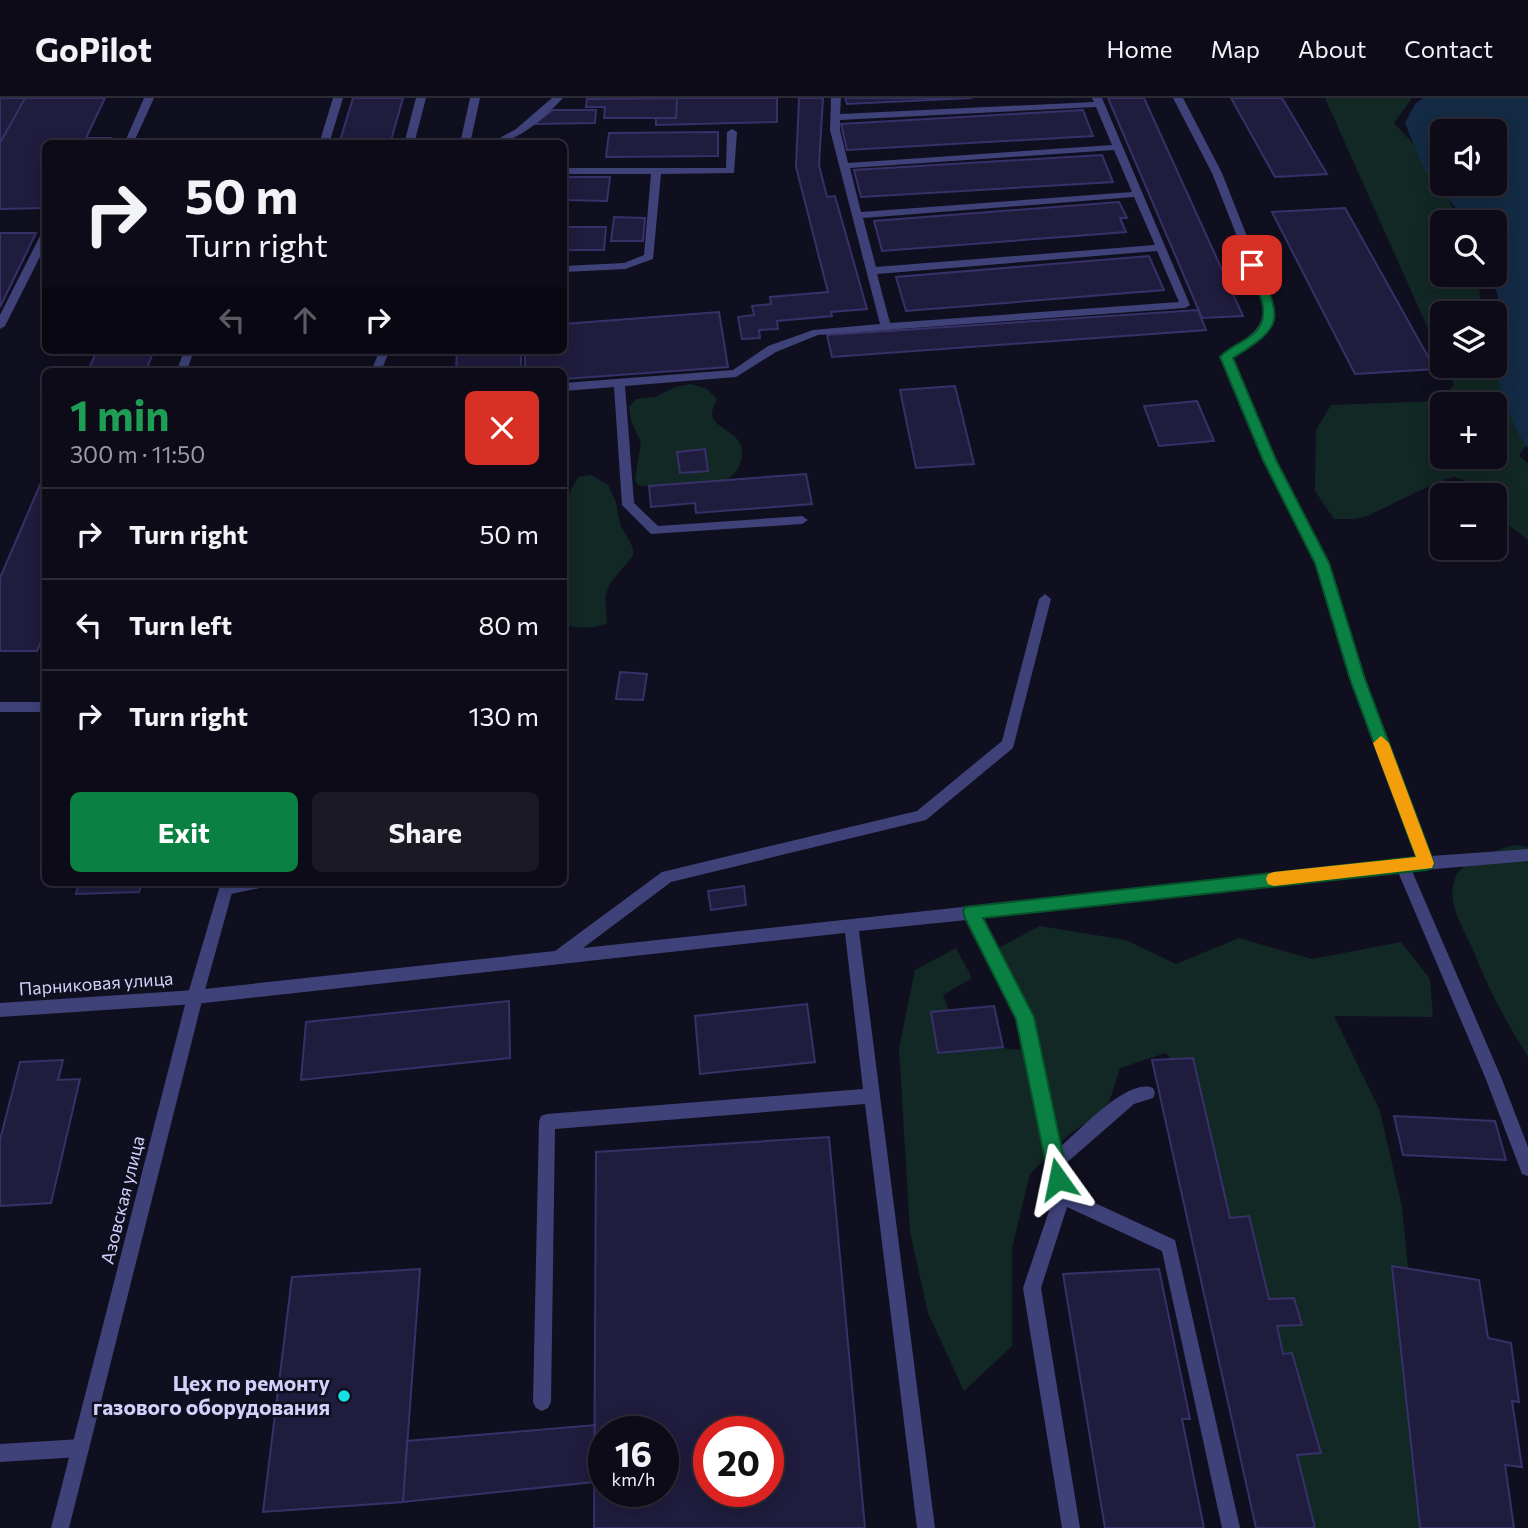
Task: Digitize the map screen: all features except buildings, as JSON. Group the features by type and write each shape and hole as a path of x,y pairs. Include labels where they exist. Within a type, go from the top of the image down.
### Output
{"street":[{"path":"130,140 149,98"},
{"path":"325,140 338,98"},
{"path":"410,140 421,98"},
{"path":"466,140 475,98"},
{"path":"501,140 519,131 558,98"},
{"path":"836,98 835,130 886,327"},
{"path":"1178,98 1216,173 1269,305 1270,320 1259,337 1227,357 1270,460 1322,563 1357,679 1426,863"},
{"path":"567,387 736,373 772,349 817,332 1185,305 1098,101 835,117"},
{"path":"567,171 731,171 732,132"},
{"path":"844,166 1118,147"},
{"path":"567,269 625,266 649,257 656,171"},
{"path":"857,215 1138,194"},
{"path":"0,326 42,242"},
{"path":"871,271 1161,248"},
{"path":"619,382 628,505 655,531 802,520"},
{"path":"558,958 667,877 921,816 1008,744 1045,599"},
{"path":"0,708 42,707"},
{"name":"Парниковая улица","path":"0,1010 195,997 1402,865 1528,855"},
{"path":"1402,865 1493,1077 1528,1168"},
{"name":"Азовская улица","path":"60,1528 195,997 227,886"},
{"path":"971,912 1025,1017 1062,1196 1032,1288 1071,1528"},
{"path":"851,925 926,1528"},
{"path":"1055,1162 1130,1097 1147,1093"},
{"path":"542,1402 547,1122 873,1096"},
{"path":"1062,1196 1169,1246 1231,1528"},
{"path":"0,1452 80,1448"}],"green space":[{"path":"1325,98 1412,98 1394,123 1430,162 1430,196 1447,196 1453,210 1430,210 1430,287 1479,287 1481,301 1430,301 1430,333"},
{"path":"1507,372 1528,389 1528,443 1519,455 1528,464 1528,540 1507,524 1507,483 1467,483 1455,477 1430,483 1430,486 1367,516 1334,519 1315,491 1316,430 1331,405 1430,401 1430,469 1507,469 1507,392 1447,392 1454,385 1451,378 1507,378"},
{"path":"691,384 707,389 717,399 712,412 714,419 739,441 742,448 738,468 729,478 712,482 669,486 638,485 635,480 641,442 631,421 629,407 636,399 655,397 675,387"},
{"path":"591,475 608,485 616,502 620,524 633,548 633,556 611,582 605,596 607,623 592,627 567,626 567,497 578,477"},
{"path":"1516,845 1528,847 1528,1057 1485,979 1457,916 1452,896 1456,876 1466,866 1492,852"},
{"path":"1040,926 1126,940 1176,964 1239,938 1312,959 1401,942 1430,979 1433,1017 1334,1016 1380,1111 1402,1207 1434,1528 1298,1528 1192,1086 1166,1053 1120,1068 1107,1109 1069,1134 1030,1174 1012,1248 1012,1346 964,1391 928,1313 910,1232 899,1048 915,970 956,948 972,978 943,995 962,1044 1021,1050 1010,993 996,949"}],"water":[{"path":"1423,98 1528,98 1528,448 1507,408 1507,392 1502,392 1498,378 1507,378 1507,301 1499,301 1495,287 1507,287 1507,210 1457,210 1446,196 1507,196 1507,119 1430,119 1430,176 1424,169 1405,123 1415,104"}],"slow traffic":[{"path":"1274,879 1426,863 1381,743"}],"place":[{"name":"Цех по ремонту газового оборудования","path":"344,1396"}],"route":[{"path":"1058,1179 1025,1017 971,912 1426,863 1357,679 1322,563 1270,460 1227,357 1242,345 1259,337 1270,320 1269,305 1252,265"}]}
